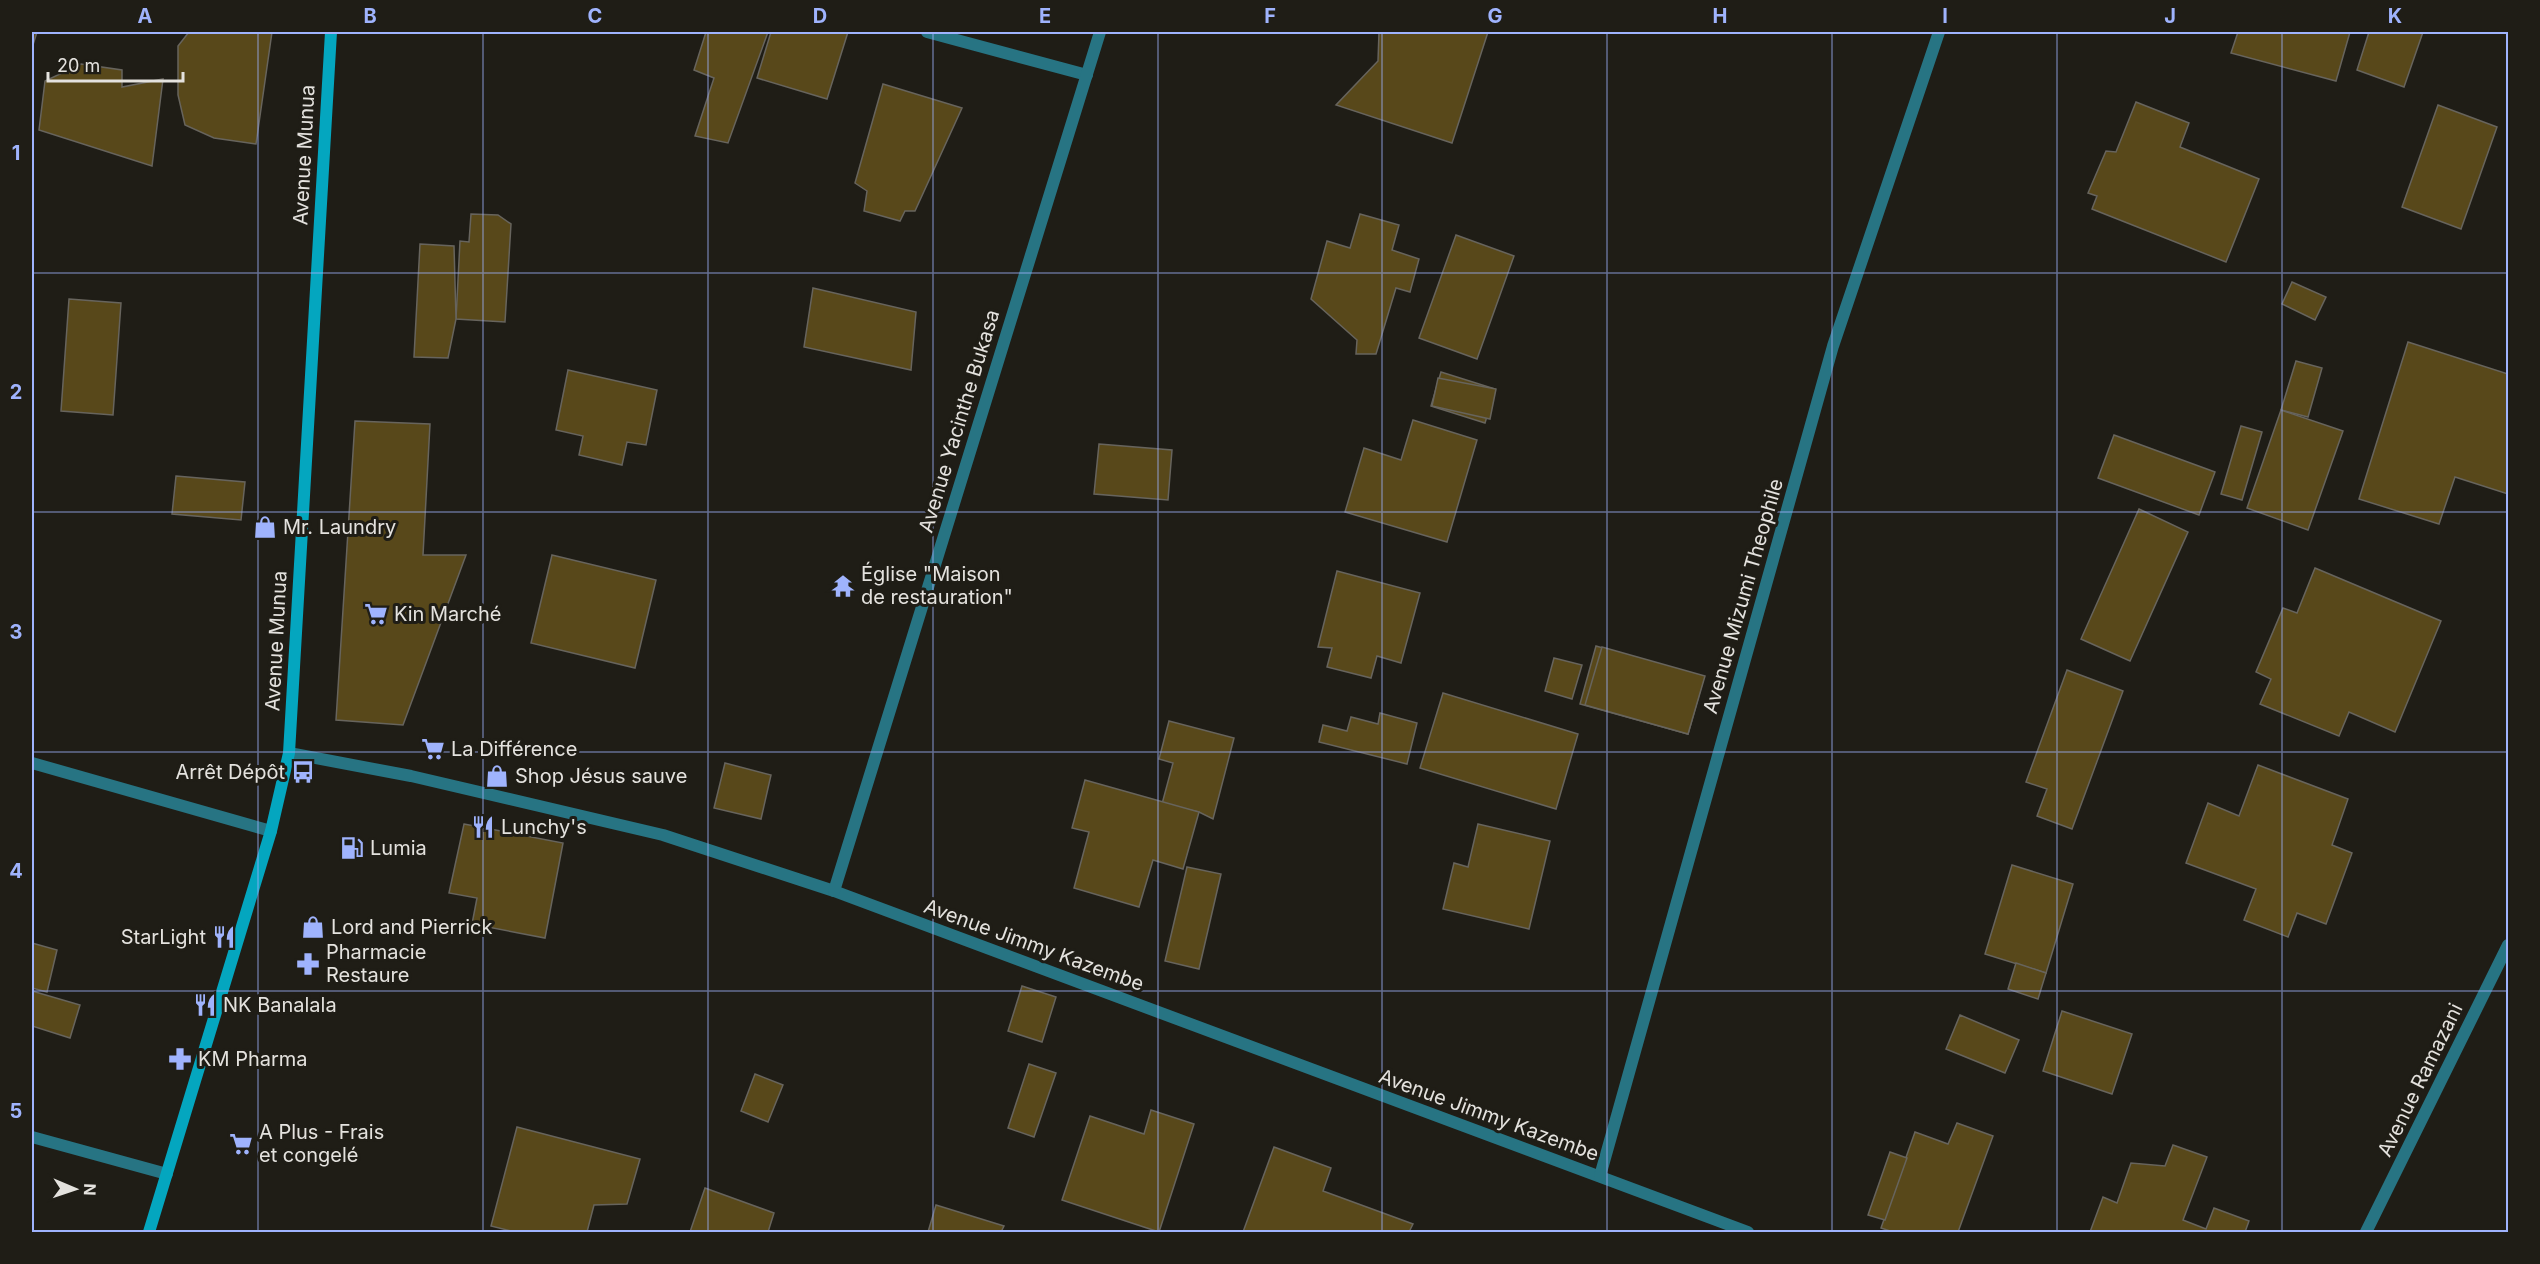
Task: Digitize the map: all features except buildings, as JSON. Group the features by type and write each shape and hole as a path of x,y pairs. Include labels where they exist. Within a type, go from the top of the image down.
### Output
{"main road":[{"name":"Avenue Munua","path":"149,1233 271,831 289,753 331,32"}],"street":[{"path":"927,32 1087,75"},
{"name":"Avenue Yacinthe Bukasa","path":"834,891 1100,32"},
{"name":"Avenue Mizumi Theophile","path":"1600,1176 1833,346 1939,32"},
{"name":"Avenue Jimmy Kazembe","path":"289,753 411,776 663,835 834,891 1748,1233"},
{"path":"32,763 271,831"},
{"name":"Avenue Ramazani","path":"2366,1233 2508,945"},
{"path":"32,1137 166,1174"}],"place":[{"name":"Mr. Laundry","path":"265,527"},
{"name":"Église \"Maison de restauration\"","path":"843,586"},
{"name":"Kin Marché","path":"376,614"},
{"name":"La Différence","path":"433,749"},
{"name":"Arrêt Dépôt","path":"303,772"},
{"name":"Shop Jésus sauve","path":"497,776"},
{"name":"Lunchy's","path":"483,827"},
{"name":"Lumia","path":"352,848"},
{"name":"Lord and Pierrick","path":"313,927"},
{"name":"StarLight","path":"224,937"},
{"name":"Pharmacie Restaure","path":"308,964"},
{"name":"NK Banalala","path":"205,1005"},
{"name":"KM Pharma","path":"180,1059"},
{"name":"A Plus - Frais et congelé","path":"241,1144"}]}
